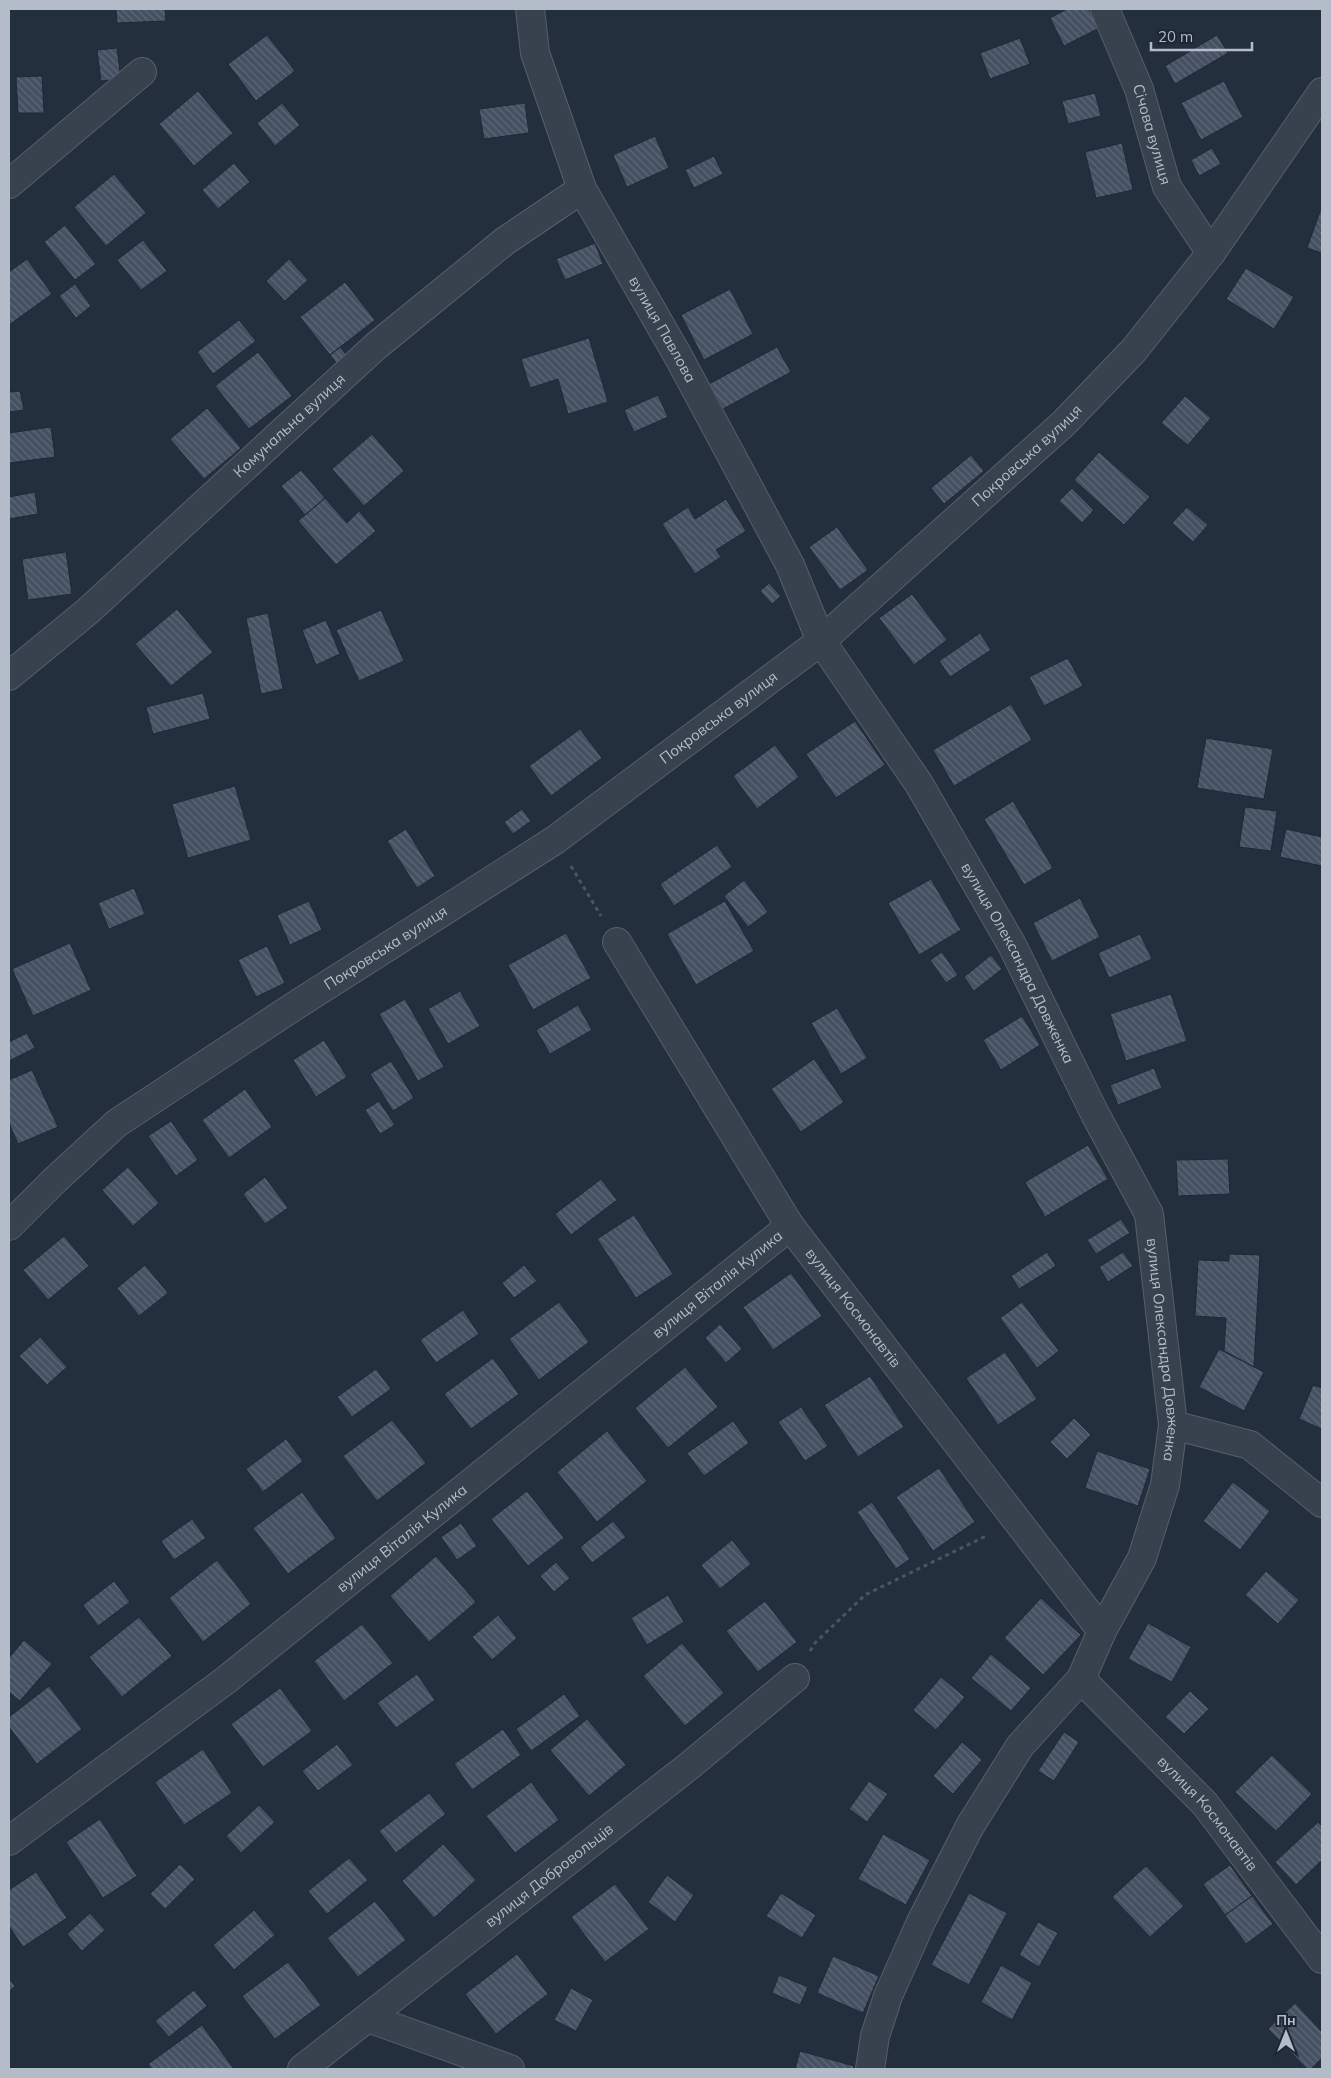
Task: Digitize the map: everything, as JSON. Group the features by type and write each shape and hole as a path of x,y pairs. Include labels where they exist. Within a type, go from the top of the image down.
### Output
{"street":[{"name":"вулиця Павлова","path":"530,9 534,53 582,189 678,356 790,565 821,641"},
{"name":"Січова вулиця","path":"1105,9 1138,89 1167,187 1211,253"},
{"path":"9,184 142,72"},
{"name":"Покровська вулиця","path":"9,1226 54,1181 118,1123 293,1007 555,840 821,641 1064,423 1134,350 1211,253 1322,92"},
{"name":"Комунальна вулиця","path":"13,666 88,611 376,346 505,241 582,189"},
{"name":"вулиця Олександра Довженка","path":"821,641 919,784 1012,945 1095,1114 1149,1214 1173,1425 1165,1486 1142,1558 1102,1631 1080,1679 1020,1746 970,1826 921,1922 888,1996 875,2036 870,2069"},
{"name":"вулиця Космонавтів","path":"617,942 790,1226 1016,1522 1102,1631"},
{"name":"вулиця Віталія Кулика","path":"9,1842 226,1680 790,1226"},
{"path":"1173,1425 1250,1445 1322,1503"},
{"name":"вулиця Добровольців","path":"302,2069 689,1766 794,1678"},
{"name":"вулиця Космонавтів","path":"1080,1679 1205,1804 1322,1959"},
{"path":"368,2018 510,2069"}],"path":[{"path":"555,840 617,942"},
{"path":"794,1678 815,1643 865,1595 1016,1522"}],"building":[{"path":"116,9 165,9 166,21 117,23"},
{"path":"1067,9 1089,9 1099,28 1064,46 1050,18"},
{"path":"267,35 295,71 256,101 228,64"},
{"path":"1217,35 1228,53 1175,84 1165,66"},
{"path":"1020,38 1030,64 990,79 980,53"},
{"path":"117,48 121,79 101,81 97,50"},
{"path":"42,76 44,113 18,113 16,77"},
{"path":"1224,81 1243,117 1201,140 1181,103"},
{"path":"198,91 233,133 194,166 159,124"},
{"path":"1095,93 1101,116 1068,124 1062,101"},
{"path":"282,103 300,125 275,146 257,123"},
{"path":"525,103 529,133 484,139 479,109"},
{"path":"655,136 669,168 627,187 613,155"},
{"path":"1122,143 1133,190 1096,198 1085,152"},
{"path":"1212,148 1221,164 1199,176 1191,160"},
{"path":"714,156 723,174 694,188 685,170"},
{"path":"234,163 250,182 218,209 202,190"},
{"path":"114,174 146,213 106,246 74,207"},
{"path":"1322,206 1322,253 1307,248"},
{"path":"65,225 96,264 75,280 44,242"},
{"path":"143,240 167,271 141,290 117,260"},
{"path":"595,243 603,264 565,280 556,259"},
{"path":"27,259 52,294 9,325 9,272"},
{"path":"289,259 308,280 285,301 266,281"},
{"path":"1246,268 1294,297 1274,329 1226,299"},
{"path":"345,282 375,320 330,355 300,317"},
{"path":"75,284 91,306 76,318 59,296"},
{"path":"730,289 753,334 704,360 681,315"},
{"path":"239,320 256,341 213,374 197,352"},
{"path":"589,338 608,402 568,414 558,379 530,388 521,359"},
{"path":"340,347 350,359 340,368 330,355"},
{"path":"777,347 791,372 723,409 709,384"},
{"path":"258,352 292,396 249,429 215,386"},
{"path":"20,391 24,410 9,412 9,392"},
{"path":"658,395 668,417 634,432 624,410"},
{"path":"1185,396 1211,418 1188,445 1161,423"},
{"path":"207,408 241,448 204,479 170,439"},
{"path":"51,427 55,457 9,463 9,433"},
{"path":"372,434 404,471 364,506 332,469"},
{"path":"1099,452 1150,497 1124,525 1074,480"},
{"path":"971,455 984,471 944,504 931,488"},
{"path":"301,470 325,498 305,515 281,486"},
{"path":"1072,488 1094,510 1082,523 1059,501"},
{"path":"35,492 38,514 9,519 9,497"},
{"path":"325,498 347,523 359,511 376,531 336,565 298,521"},
{"path":"726,499 746,531 716,550 721,557 695,574 662,524 688,507 695,519"},
{"path":"1187,507 1208,525 1193,542 1172,523"},
{"path":"837,527 868,570 840,590 809,547"},
{"path":"66,552 72,594 28,600 22,559"},
{"path":"769,583 781,596 772,604 760,591"},
{"path":"912,594 947,640 914,665 879,618"},
{"path":"177,609 213,652 171,686 135,644"},
{"path":"381,610 404,661 359,681 336,630"},
{"path":"268,613 283,689 261,694 246,618"},
{"path":"326,620 340,654 316,665 302,630"},
{"path":"980,633 991,650 950,677 939,661"},
{"path":"1068,658 1083,686 1044,706 1029,677"},
{"path":"203,693 210,719 153,734 146,707"},
{"path":"1011,704 1032,740 954,786 933,750"},
{"path":"855,721 885,765 836,798 806,754"},
{"path":"580,729 602,758 551,796 529,766"},
{"path":"1206,738 1273,749 1264,799 1197,788"},
{"path":"775,745 799,777 757,809 733,776"},
{"path":"235,786 251,840 188,858 172,804"},
{"path":"1013,801 1053,868 1024,885 984,819"},
{"path":"1245,807 1277,811 1271,851 1239,847"},
{"path":"522,809 531,821 513,834 504,822"},
{"path":"406,829 435,876 417,888 387,841"},
{"path":"1286,829 1322,837 1322,866 1280,857"},
{"path":"717,845 732,867 674,906 660,884"},
{"path":"931,879 961,930 919,955 888,903"},
{"path":"744,880 768,912 748,927 724,896"},
{"path":"134,888 145,914 109,929 98,903"},
{"path":"1080,898 1100,937 1052,961 1033,923"},
{"path":"309,901 322,930 290,945 277,915"},
{"path":"725,901 754,951 696,985 667,934"},
{"path":"566,933 591,978 533,1010 508,965"},
{"path":"1140,934 1152,959 1109,978 1098,953"},
{"path":"70,943 91,990 33,1016 12,969"},
{"path":"267,946 285,983 256,997 238,960"},
{"path":"942,952 958,975 946,983 930,960"},
{"path":"991,955 1002,969 974,991 964,977"},
{"path":"460,991 480,1026 448,1044 428,1009"},
{"path":"1171,994 1187,1041 1126,1061 1110,1014"},
{"path":"405,999 444,1067 418,1081 379,1014"},
{"path":"578,1005 592,1030 550,1054 536,1030"},
{"path":"837,1008 867,1058 841,1074 811,1023"},
{"path":"1022,1016 1040,1045 1001,1070 983,1040"},
{"path":"27,1033 35,1048 9,1061 9,1042"},
{"path":"324,1040 347,1077 316,1097 293,1060"},
{"path":"814,1059 844,1102 801,1132 771,1089"},
{"path":"391,1061 414,1098 393,1111 370,1074"},
{"path":"1154,1068 1162,1088 1118,1105 1110,1085"},
{"path":"32,1070 58,1127 18,1144 9,1123 9,1080"},
{"path":"245,1089 272,1127 229,1158 202,1120"},
{"path":"379,1101 395,1125 380,1134 365,1110"},
{"path":"171,1121 198,1160 176,1176 148,1136"},
{"path":"1088,1145 1108,1179 1045,1217 1025,1182"},
{"path":"1228,1159 1230,1194 1178,1196 1176,1160"},
{"path":"128,1167 159,1203 133,1226 102,1190"},
{"path":"265,1177 288,1208 265,1224 243,1194"},
{"path":"601,1179 617,1200 571,1235 555,1214"},
{"path":"634,1215 673,1274 636,1298 597,1239"},
{"path":"1121,1219 1130,1233 1096,1254 1087,1240"},
{"path":"64,1236 89,1266 48,1300 23,1270"},
{"path":"1047,1252 1056,1266 1019,1289 1011,1276"},
{"path":"1123,1252 1133,1266 1108,1282 1099,1267"},
{"path":"1229,1254 1260,1255 1254,1367 1224,1351 1226,1318 1195,1316 1198,1260 1229,1261"},
{"path":"145,1265 168,1293 139,1316 117,1288"},
{"path":"524,1265 537,1281 514,1298 502,1283"},
{"path":"791,1273 822,1316 773,1350 743,1307"},
{"path":"559,1302 589,1342 539,1380 509,1339"},
{"path":"1022,1302 1059,1351 1037,1368 1000,1318"},
{"path":"463,1310 479,1334 436,1363 420,1340"},
{"path":"720,1324 742,1349 726,1363 705,1338"},
{"path":"40,1337 67,1367 47,1385 19,1356"},
{"path":"1219,1349 1264,1372 1244,1411 1199,1387"},
{"path":"1005,1352 1037,1399 998,1425 966,1378"},
{"path":"493,1358 519,1394 471,1429 444,1394"},
{"path":"685,1367 718,1407 668,1448 635,1408"},
{"path":"376,1369 391,1389 352,1417 337,1397"},
{"path":"870,1376 904,1427 858,1457 824,1405"},
{"path":"1313,1385 1322,1388 1322,1429 1299,1419"},
{"path":"801,1407 828,1446 805,1461 778,1422"},
{"path":"1074,1418 1091,1435 1067,1459 1050,1442"},
{"path":"392,1420 426,1463 377,1501 343,1456"},
{"path":"733,1421 749,1443 704,1476 687,1453"},
{"path":"607,1431 647,1481 597,1522 557,1472"},
{"path":"286,1439 303,1461 263,1492 246,1469"},
{"path":"1097,1451 1150,1469 1138,1506 1085,1488"},
{"path":"939,1468 975,1522 933,1551 896,1497"},
{"path":"1233,1482 1270,1511 1240,1550 1203,1521"},
{"path":"527,1491 564,1538 528,1566 491,1519"},
{"path":"302,1492 336,1538 288,1574 253,1528"},
{"path":"872,1502 910,1559 896,1569 857,1512"},
{"path":"192,1519 206,1538 174,1560 161,1541"},
{"path":"613,1521 626,1537 592,1563 580,1547"},
{"path":"461,1523 477,1546 457,1560 441,1537"},
{"path":"732,1540 751,1564 720,1589 701,1565"},
{"path":"436,1556 476,1602 429,1642 390,1596"},
{"path":"217,1560 251,1604 203,1642 169,1598"},
{"path":"556,1562 570,1578 554,1592 540,1576"},
{"path":"1266,1571 1299,1600 1278,1624 1245,1595"},
{"path":"114,1581 130,1602 98,1626 83,1605"},
{"path":"668,1595 684,1622 647,1645 631,1618"},
{"path":"1041,1598 1081,1635 1043,1675 1004,1638"},
{"path":"765,1601 797,1642 758,1672 726,1631"},
{"path":"498,1615 517,1638 492,1660 472,1637"},
{"path":"139,1617 172,1656 122,1697 89,1657"},
{"path":"1148,1623 1191,1647 1172,1682 1128,1659"},
{"path":"362,1624 393,1663 344,1701 314,1661"},
{"path":"24,1640 52,1664 20,1701 9,1692 9,1658"},
{"path":"682,1643 724,1693 685,1726 643,1676"},
{"path":"991,1654 1031,1688 1011,1711 971,1678"},
{"path":"417,1674 435,1700 396,1728 377,1703"},
{"path":"941,1677 965,1697 936,1730 913,1710"},
{"path":"49,1686 82,1729 37,1764 9,1727 9,1717"},
{"path":"280,1688 312,1731 263,1767 231,1724"},
{"path":"1190,1691 1209,1709 1184,1734 1165,1717"},
{"path":"564,1694 580,1716 531,1751 516,1729"},
{"path":"587,1719 626,1765 589,1796 550,1750"},
{"path":"503,1729 521,1755 472,1790 454,1764"},
{"path":"1064,1732 1079,1742 1054,1781 1038,1771"},
{"path":"962,1742 982,1760 953,1794 933,1776"},
{"path":"337,1744 353,1765 318,1791 302,1771"},
{"path":"203,1749 232,1793 184,1825 155,1782"},
{"path":"1272,1755 1312,1794 1276,1831 1235,1792"},
{"path":"869,1781 888,1794 867,1822 849,1809"},
{"path":"531,1782 559,1820 515,1853 486,1816"},
{"path":"429,1793 446,1814 396,1853 379,1831"},
{"path":"259,1805 275,1822 241,1853 226,1836"},
{"path":"100,1819 137,1876 103,1898 66,1842"},
{"path":"1318,1822 1322,1826 1322,1860 1296,1885 1275,1862"},
{"path":"883,1834 930,1860 906,1905 858,1879"},
{"path":"443,1844 476,1880 434,1918 402,1881"},
{"path":"349,1858 368,1880 327,1914 308,1891"},
{"path":"180,1864 195,1879 165,1909 150,1894"},
{"path":"1230,1865 1252,1896 1225,1915 1203,1884"},
{"path":"1146,1866 1184,1906 1150,1937 1112,1897"},
{"path":"36,1872 67,1918 23,1947 9,1926 9,1890"},
{"path":"667,1875 694,1895 675,1922 648,1902"},
{"path":"615,1884 649,1929 605,1962 571,1917"},
{"path":"781,1893 816,1915 802,1938 766,1916"},
{"path":"969,1893 1007,1913 969,1985 931,1965"},
{"path":"1252,1896 1273,1924 1246,1944 1225,1915"},
{"path":"375,1901 406,1940 358,1977 327,1938"},
{"path":"254,1910 275,1935 234,1970 213,1945"},
{"path":"90,1913 105,1930 82,1951 67,1934"},
{"path":"1038,1922 1058,1933 1039,1967 1019,1955"},
{"path":"517,1954 548,1994 496,2034 465,1994"},
{"path":"833,1956 879,1976 863,2013 817,1993"},
{"path":"288,1962 321,2005 275,2039 242,1996"},
{"path":"1001,1965 1032,1983 1012,2020 981,2002"},
{"path":"779,1975 808,1987 800,2005 772,1993"},
{"path":"9,1979 15,1986 9,1992"},
{"path":"571,1988 593,2000 576,2031 554,2020"},
{"path":"194,1990 207,2006 169,2037 155,2021"},
{"path":"1295,2003 1322,2032 1322,2058 1311,2069 1307,2069 1268,2029"},
{"path":"202,2025 234,2069 152,2069 148,2064"},
{"path":"800,2051 854,2066 853,2069 795,2069"}]}
